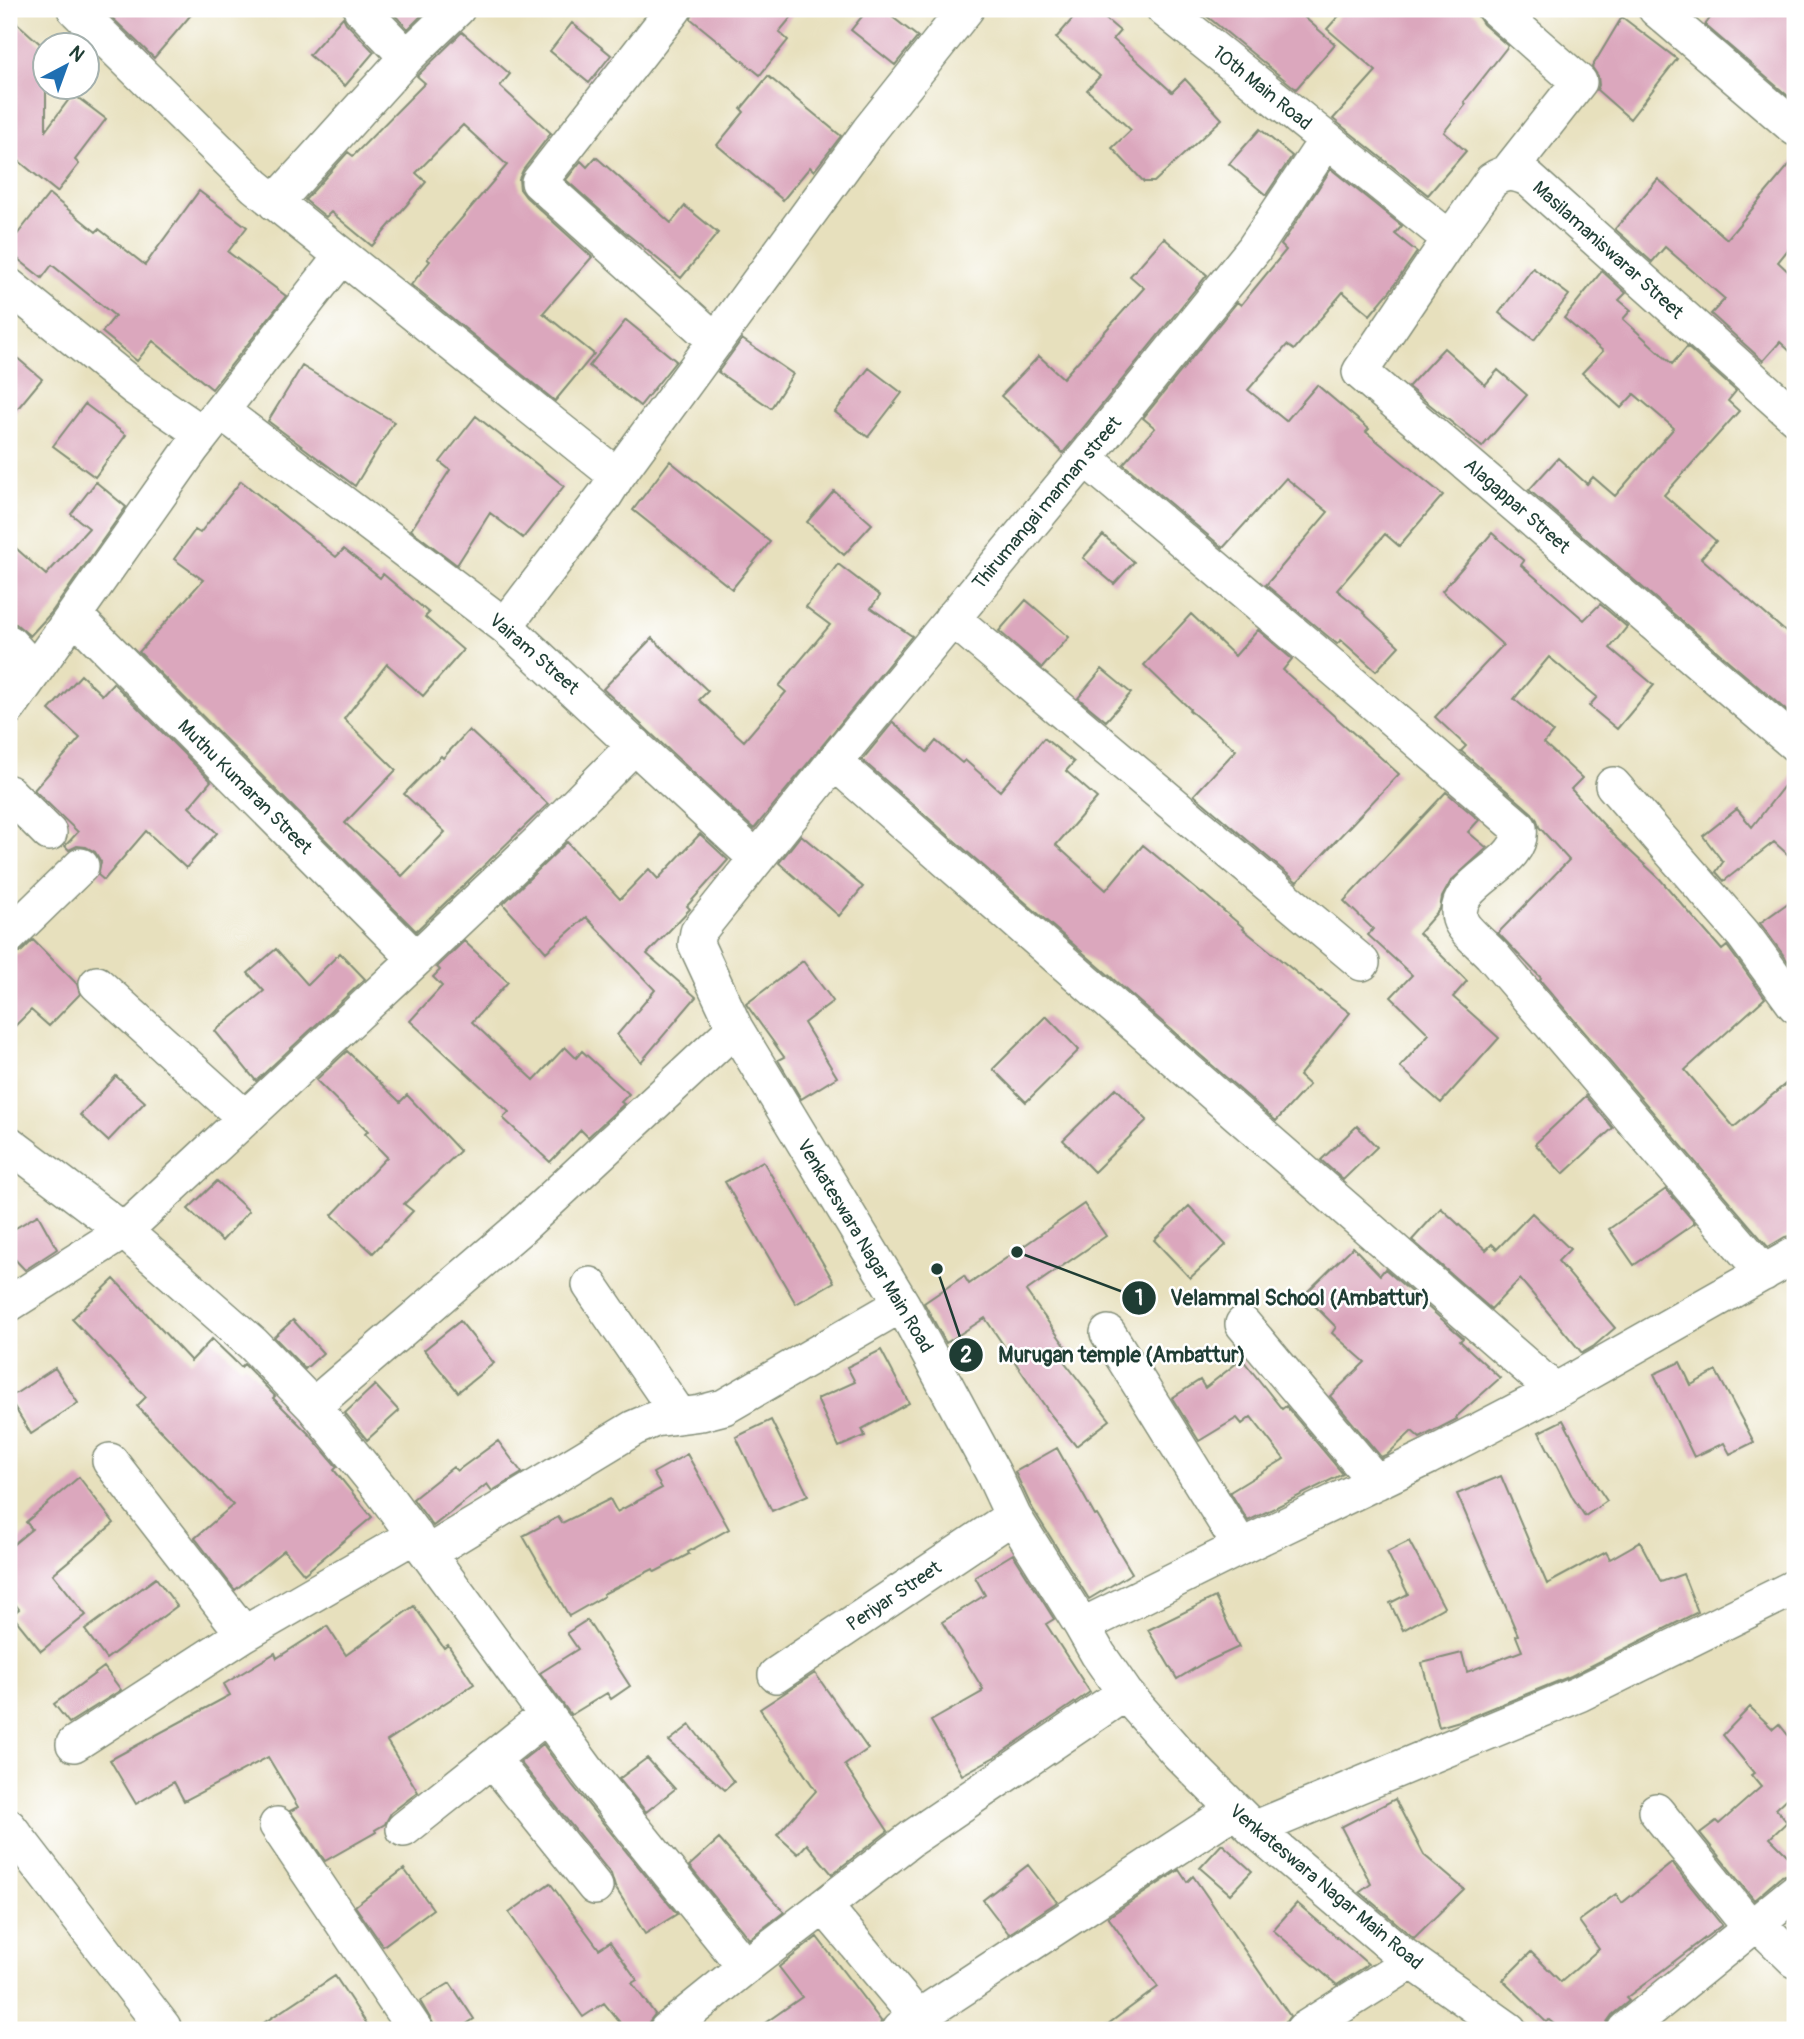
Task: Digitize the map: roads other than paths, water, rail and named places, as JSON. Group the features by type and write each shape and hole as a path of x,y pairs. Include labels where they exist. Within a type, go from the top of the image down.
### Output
{"street":[{"path":"75,9 255,187 617,476"},
{"path":"361,9 407,57"},
{"path":"275,203 407,57 457,9"},
{"path":"674,9 538,182 716,341"},
{"path":"505,626 605,495 869,131 966,9"},
{"name":"10th Main Road","path":"1164,9 1326,141"},
{"path":"1496,9 1579,82 1508,172"},
{"path":"1656,9 1795,128"},
{"path":"1326,141 1450,239"},
{"name":"Thirumangai mannan street","path":"756,858 1254,249 1326,141"},
{"name":"Masilamaniswarar Street","path":"1450,239 1492,180 1508,172 1529,179 1795,417"},
{"name":"Alagappar Street","path":"1450,239 1360,372 1795,744"},
{"path":"9,706 212,423 342,256"},
{"name":"Vairam Street","path":"9,286 134,387 212,423 505,626 756,858"},
{"path":"1085,458 1519,828 1520,834 1514,850 1468,891 1459,909 1460,919 1764,1273"},
{"name":"Muthu Kumaran Street","path":"74,615 416,959"},
{"path":"952,618 1362,963"},
{"path":"9,643 34,670"},
{"path":"9,1304 124,1231 537,845 635,745"},
{"path":"834,762 1555,1391"},
{"path":"1613,785 1743,934 1795,1006"},
{"path":"9,793 49,833"},
{"name":"Venkateswara Nagar Main Road","path":"756,858 698,932 696,944 735,1028 902,1304 993,1473 1013,1516 1098,1654 1125,1693 1177,1752 1244,1819 1412,1962 1508,2030"},
{"path":"9,936 81,866"},
{"path":"97,984 244,1117"},
{"path":"313,1406 520,1228 735,1028"},
{"path":"9,1144 124,1231 253,1344 313,1406 382,1491 589,1773 745,1967"},
{"path":"1082,1626 1555,1391 1795,1255"},
{"path":"590,1285 679,1415"},
{"path":"74,1744 244,1634 421,1544 634,1428 654,1419 701,1413 723,1407 902,1304"},
{"path":"1243,1324 1376,1482"},
{"path":"1108,1333 1241,1547"},
{"path":"110,1461 244,1634"},
{"name":"Periyar Street","path":"776,1675 1013,1516"},
{"path":"824,1906 914,2026 1244,1819 1579,1694 1795,1587"},
{"path":"667,2030 912,1838 1125,1693"},
{"path":"404,1829 547,1715"},
{"path":"492,1759 594,1887"},
{"path":"1656,1811 1753,1924 1795,1960"},
{"path":"277,1825 415,2030"},
{"path":"9,1827 163,2028"},
{"path":"1625,2030 1795,1892"},
{"path":"1303,2030 1412,1962"}],"place":[{"name":"Velammal School (Ambattur)","path":"1017,1252"},
{"name":"Murugan temple (Ambattur)","path":"937,1269"}]}
